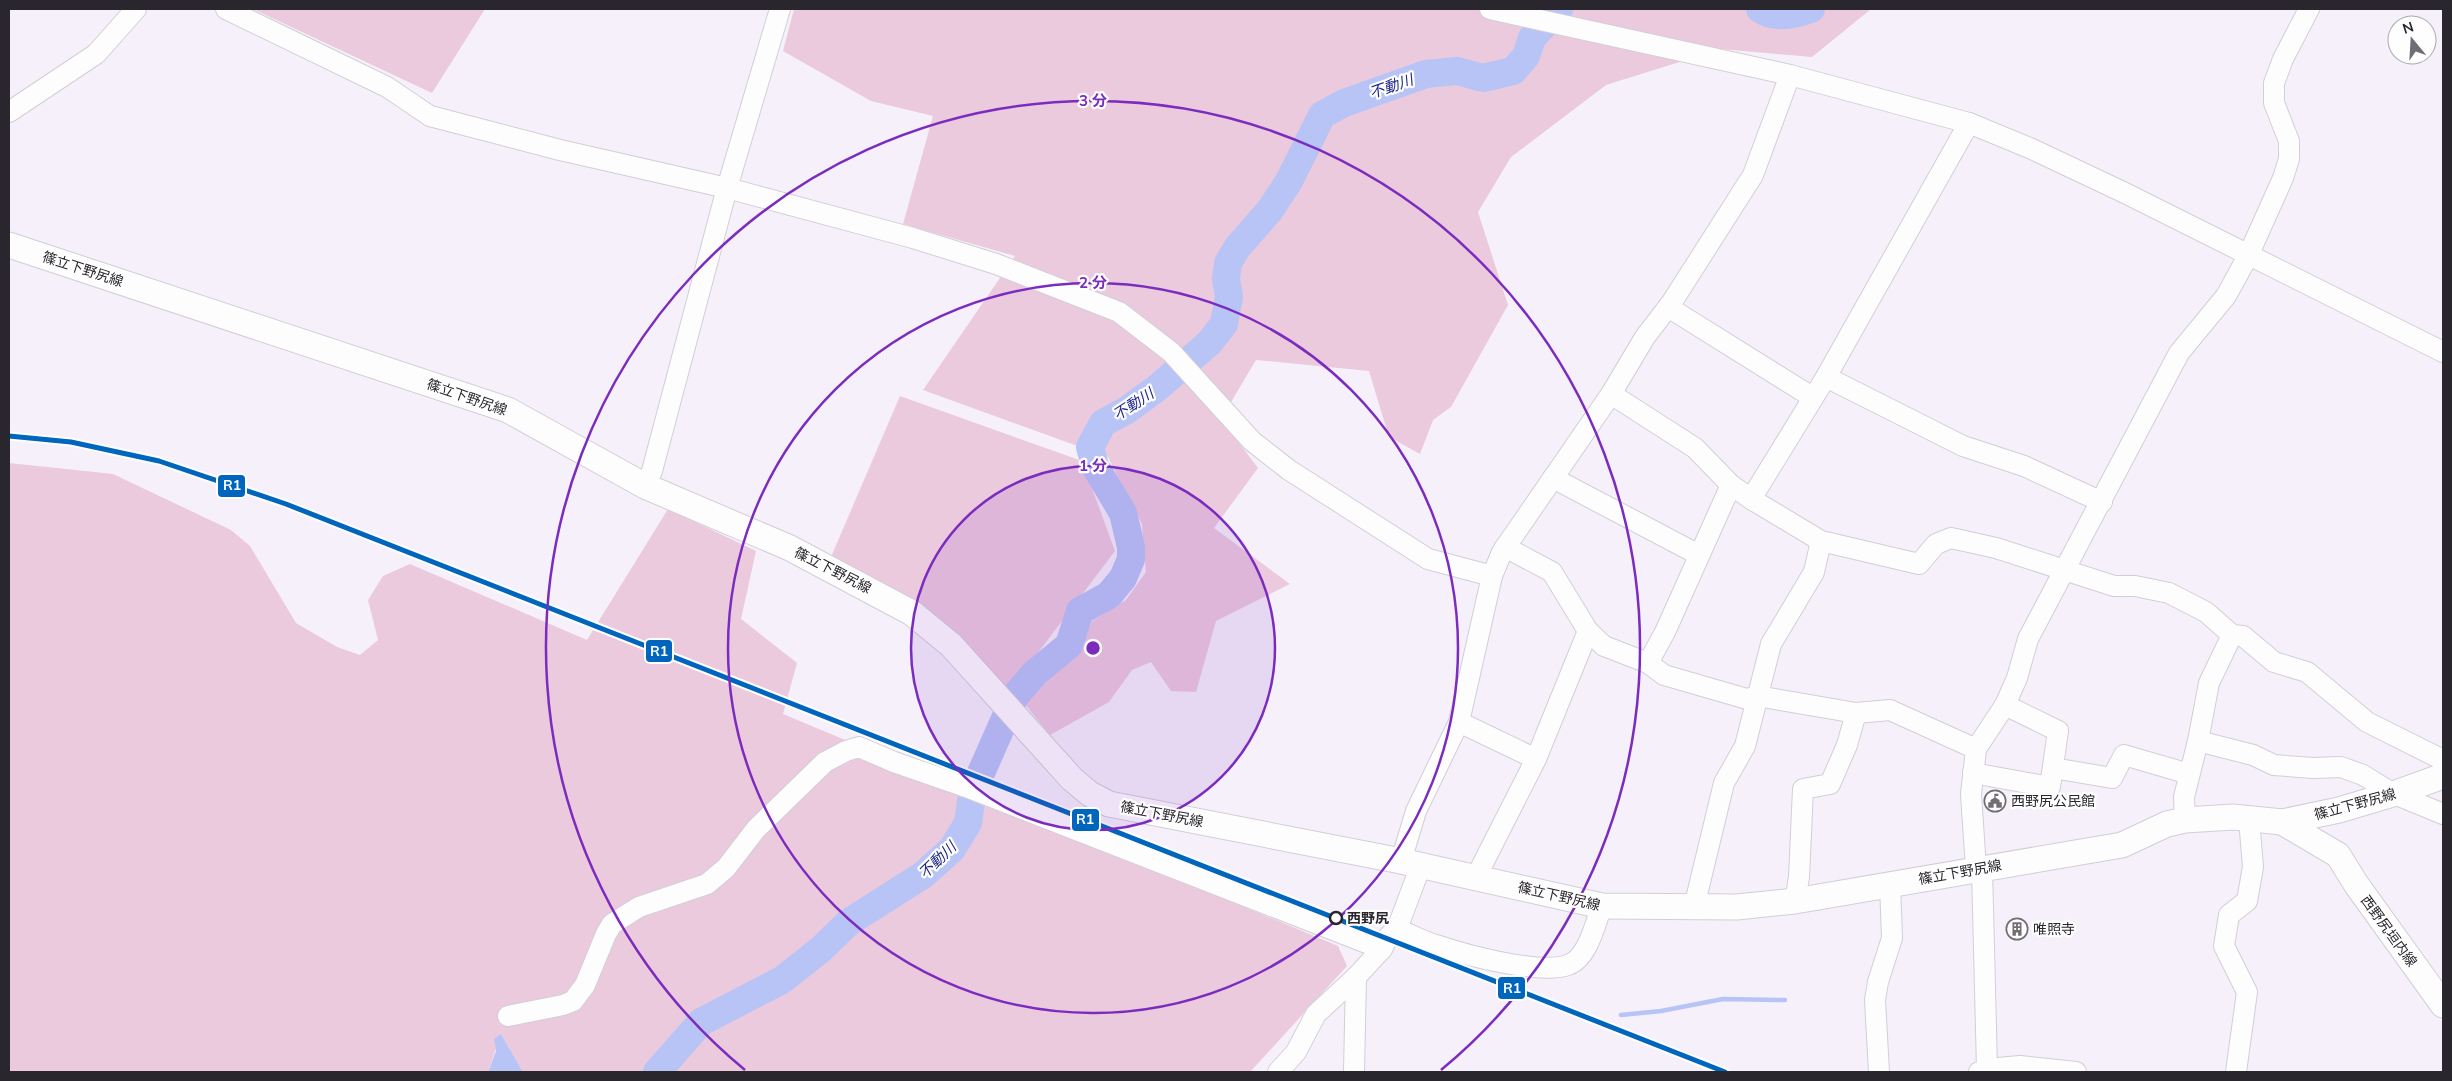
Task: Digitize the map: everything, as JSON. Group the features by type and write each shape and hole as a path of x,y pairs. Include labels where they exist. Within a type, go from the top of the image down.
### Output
{"main road":[{"name":"篠立下野尻線","path":"9,245 508,410 645,486 790,548 912,613 950,645 1072,779 1090,794 1109,804 1476,876 1602,906 1737,907 1795,900 2122,845 2167,824 2185,820 2234,817 2282,822 2339,810 2396,794 2443,776"},
{"path":"2338,855 2339,810"},
{"name":"西野尻垣内線","path":"2282,822 2338,855 2356,884 2442,1002"}],"street":[{"path":"9,112 96,54 136,9"},
{"path":"226,9 387,87 430,116 569,152 727,188 913,238 984,260 1119,312 1183,367 1252,441 1289,470 1332,500 1428,559 1492,576"},
{"path":"645,486 652,471 727,188 780,9"},
{"path":"1490,9 1790,75 1969,123 2032,149 2125,192 2248,256 2443,352"},
{"path":"2076,1072 2020,1066 1983,1071 1979,868 1972,827 1973,773 1976,749 2005,705 2017,678 2028,638 2062,571 2102,502 2179,352 2226,296 2248,256 2289,159 2289,141 2274,103 2274,83 2282,59 2309,9"},
{"path":"1278,1072 1296,1052 1316,1014 1382,950 1388,937 1397,929 1411,863 1416,811 1459,722 1492,576 1505,547 1612,394 1645,337 1668,307 1752,175 1790,75"},
{"path":"1751,500 1812,397 1826,377 1969,123"},
{"path":"1668,307 1812,397"},
{"path":"1826,377 1963,446 2024,466 2102,502"},
{"path":"1612,394 1696,448 1731,485 1751,500 1821,541 1919,564 1936,544 1951,538 1996,548 2062,571 2114,586 2135,586 2169,593 2206,612 2232,635 2243,636 2274,662 2308,672 2367,722 2443,760"},
{"path":"1553,478 1699,555"},
{"path":"1648,663 1731,485"},
{"path":"1694,907 1724,783 1745,746 1756,696 1772,644 1814,572 1821,541"},
{"path":"1505,547 1552,572 1588,631 1604,646 1648,663 1664,675 1747,699 1756,696 1856,713 1890,710 1976,749"},
{"path":"1476,876 1536,759 1588,631"},
{"path":"2185,820 2184,797 2198,741 2209,683 2232,635"},
{"path":"1973,773 2050,787 2058,731 2005,705"},
{"path":"1795,900 1799,877 1803,789 1830,784 1846,746 1856,713"},
{"path":"1459,722 1536,759"},
{"path":"2198,741 2253,755 2274,765 2314,768 2341,767 2363,775 2396,794 2443,814"},
{"path":"508,1016 563,1005 572,1001 585,985 612,924 640,908 707,884 717,878 756,829 824,762 859,747 894,762 974,790 1382,950"},
{"path":"2053,768 2112,778 2124,755 2189,774"},
{"path":"2236,1072 2247,992 2224,946 2229,915 2247,901 2253,867 2249,819"},
{"path":"1879,1072 1876,1000 1878,982 1892,938 1890,884"},
{"path":"1397,929 1435,945 1505,963 1547,967 1569,965 1580,956 1590,938 1602,906"},
{"path":"1354,1072 1356,977"}],"shaded area":[{"path":"253,9 485,9 432,93"},
{"path":"794,9 1871,9 1812,57 1721,49 1606,85 1511,157 1478,212 1508,305 1451,407 1433,420 1420,454 1389,437 1369,371 1256,360 1221,419 1258,468 1214,528 1290,584 1216,621 1196,692 1171,691 1151,662 1132,670 1109,702 1050,735 1024,703 1042,678 1079,652 1092,621 1126,600 1146,572 1142,524 1108,457 923,390 1015,256 903,224 933,116 871,101 783,51"},
{"path":"900,396 1082,461 1115,551 1006,695 831,557"},
{"path":"9,463 113,474 231,530 250,546 296,623 337,647 360,655 378,640 368,600 383,576 410,564 587,640 668,509 756,551 741,619 797,663 783,714 1338,946 1347,966 1250,1072 523,1072 501,1034 488,1072 9,1072"}],"water":[{"path":"501,1034 523,1072 488,1072 496,1051 494,1039"}],"waterway":[{"name":"不動川","path":"657,1072 701,1022 782,980 820,950 849,922 923,875 952,849 968,823 971,801 981,773 1015,696 1035,673 1069,645 1080,611 1109,595 1123,578 1131,559 1131,547 1123,513 1095,466 1090,447 1103,423 1127,410 1157,388 1209,343 1224,324 1229,297 1226,279 1228,263 1237,248 1270,210 1289,181 1322,115 1344,103 1426,74 1457,71 1483,78 1513,71 1526,56 1532,38 1559,9"},
{"name":"不動川","path":"1760,9 1779,15 1792,15 1811,9"},
{"path":"1621,1015 1661,1011 1723,999 1785,1000"}],"transit line":[{"name":"R1","path":"9,436 71,442 159,461 286,504 1725,1072"}],"place":[{"name":"西野尻公民館","path":"1995,801"},
{"name":"西野尻","path":"1336,918"},
{"name":"唯照寺","path":"2017,929"}]}
